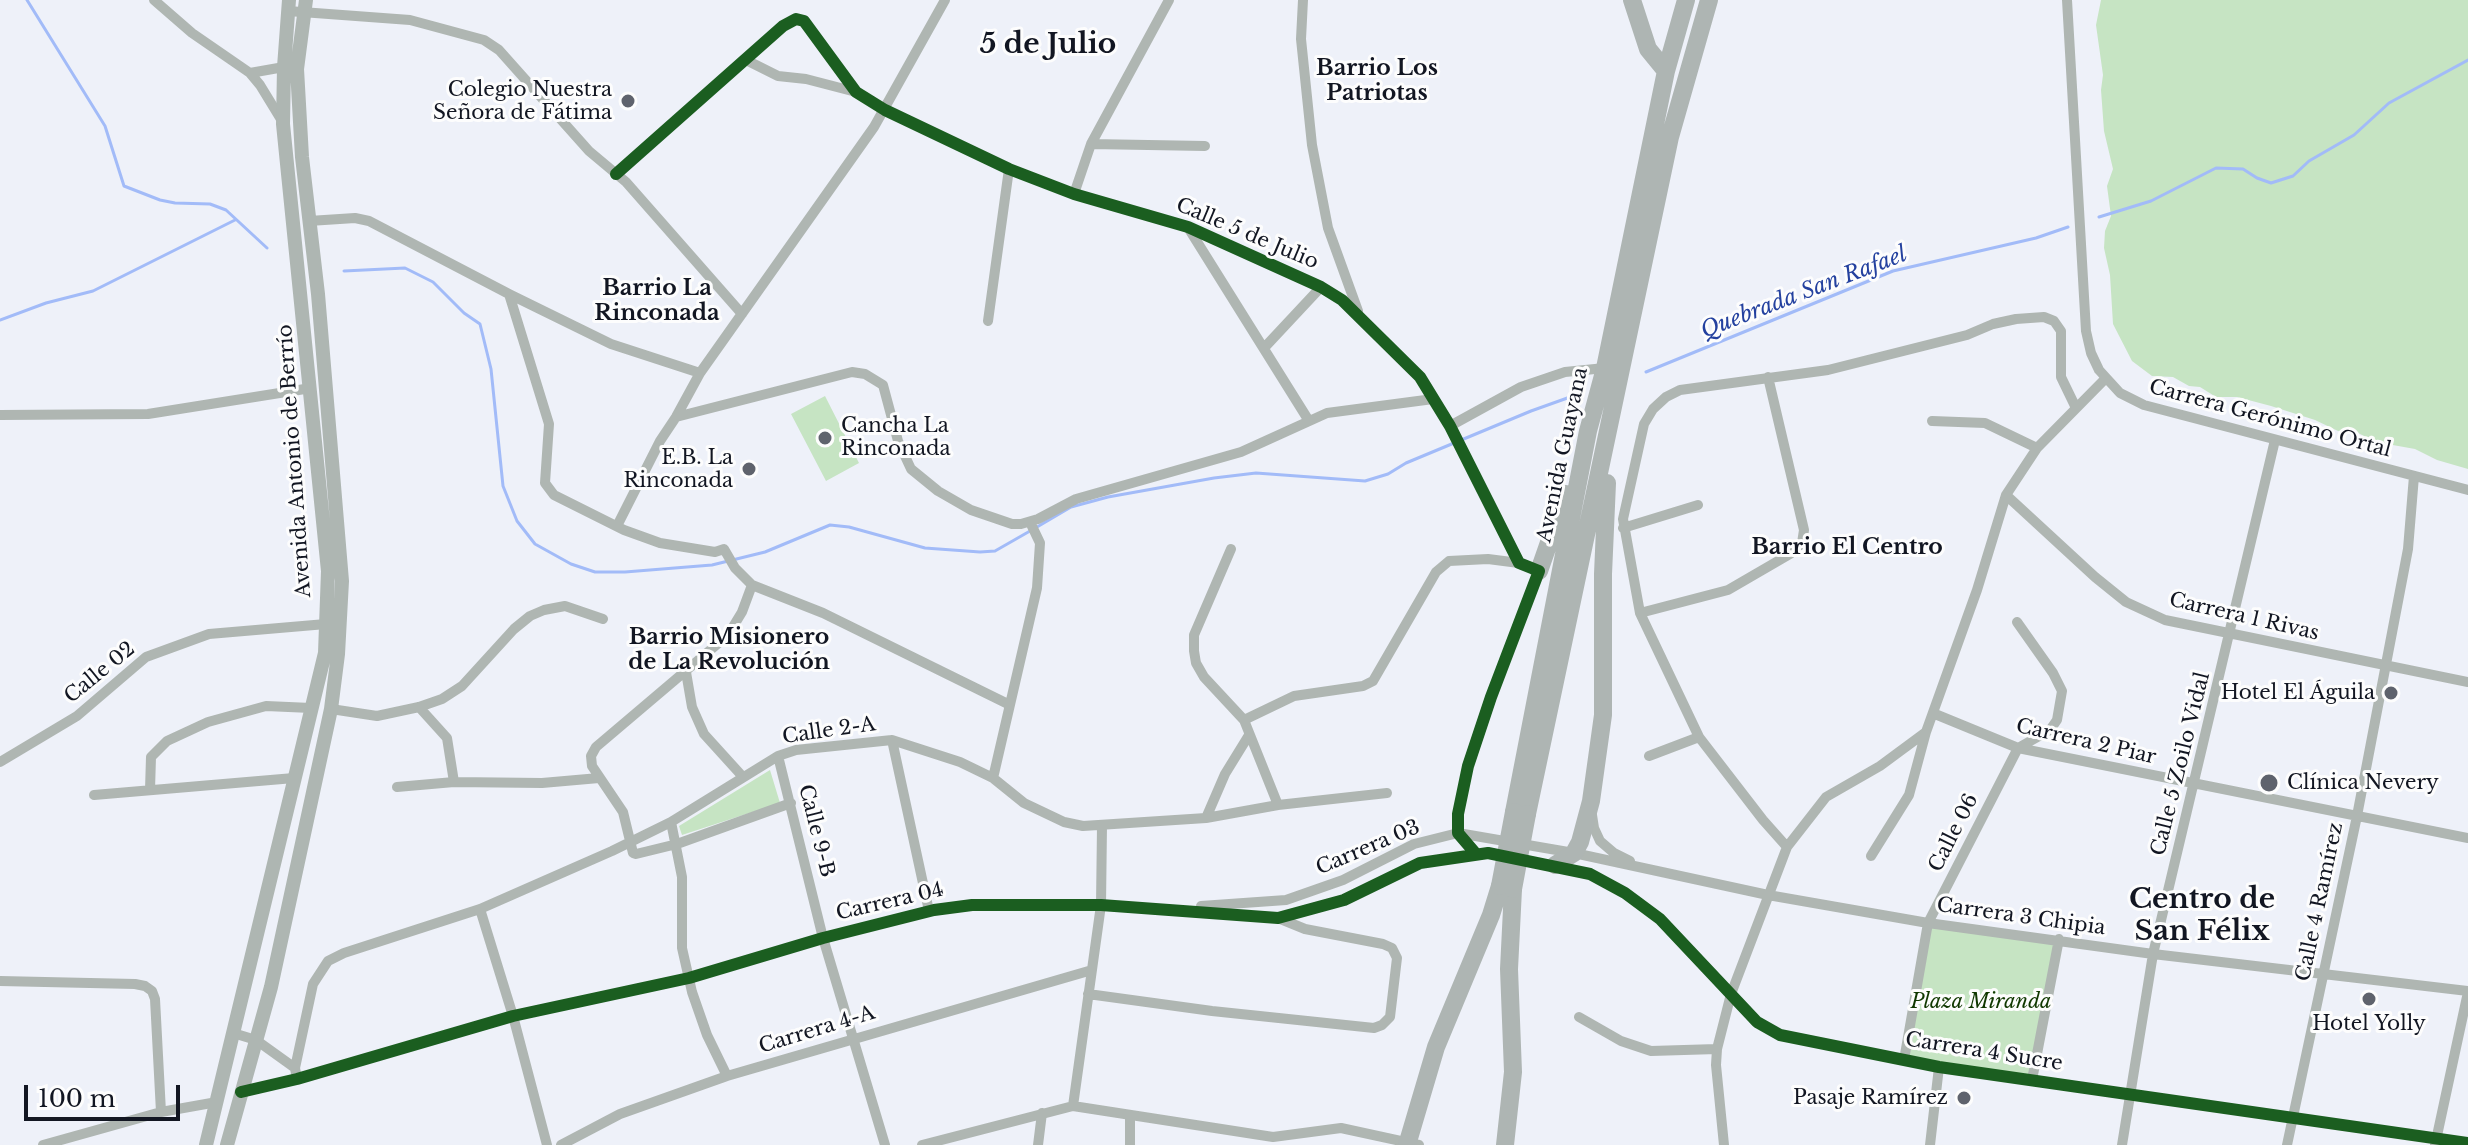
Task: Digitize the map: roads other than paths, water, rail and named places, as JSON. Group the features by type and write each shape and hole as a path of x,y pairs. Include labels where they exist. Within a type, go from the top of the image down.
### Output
{"highway":[{"path":"1632,0 1648,49 1666,71"},
{"name":"Avenida Guayana","path":"1505,1145 1513,1072 1506,888 1588,431 1605,368 1666,71 1686,0"},
{"name":"Avenida Guayana","path":"1521,813 1609,433 1670,137 1709,0"},
{"path":"1539,571 1588,431"},
{"path":"1555,865 1574,853 1580,842 1591,801 1603,715 1603,574 1609,433"},
{"name":"Avenida Guayana","path":"1411,1144 1436,1047 1491,915 1506,888"}],"street":[{"path":"154,0 192,33 250,73 283,124"},
{"path":"617,526 660,441 700,373 885,110 945,0"},
{"path":"1074,194 1091,144 1169,0"},
{"path":"1303,0 1301,39 1312,145 1328,228 1358,313"},
{"name":"Carrera Gerónimo Ortal","path":"2067,0 2088,345 2094,362 2106,378 2120,393 2144,405 2468,490"},
{"path":"289,6 410,20 484,40 499,50 742,314"},
{"name":"Avenida Antonio de Berrío","path":"206,1145 325,653 328,571 283,124 289,6"},
{"name":"Avenida Antonio de Berrío","path":"227,1145 271,987 331,709 342,581 297,69 305,6"},
{"name":"Calle 5 de Julio","path":"746,60 789,22 796,19 804,21 856,92 885,110 1009,169 1074,194 1188,227 1321,287 1358,313 1420,377 1452,431 1519,563"},
{"path":"616,174 746,60 778,76 806,79 856,92"},
{"path":"250,73 284,67"},
{"path":"1091,144 1121,147 1205,146"},
{"path":"988,321 1009,169"},
{"path":"309,221 355,218 369,221 611,344 700,373"},
{"path":"1188,227 1309,421"},
{"path":"1264,348 1321,287"},
{"path":"509,294 549,424 546,487 554,495 660,543 715,552 724,549 735,568 752,585 823,613 1010,705"},
{"path":"1787,847 1699,737 1640,613 1623,528 1644,424 1653,409 1680,390 1828,370 1967,335 1993,324 2044,317 2054,321 2061,331 2061,377 2065,391 2076,408"},
{"path":"1452,431 1521,387 1565,372 1605,368"},
{"path":"676,417 852,372 865,374 883,385 898,441 911,469 938,491 971,510 1012,524 1032,524 1076,499 1241,452 1327,413 1433,399"},
{"path":"1640,613 1728,590 1790,554 1802,543 1804,530 1768,377"},
{"path":"1871,856 1909,795 1926,732 1977,590 2006,495 2037,448 2106,378"},
{"path":"0,415 148,414 311,388"},
{"path":"1932,421 1985,423 2037,448"},
{"name":"Calle 5 Zoilo Vidal","path":"2122,1145 2153,954 2275,440"},
{"name":"Calle 4 Ramírez","path":"2287,1145 2357,816 2408,549 2414,476"},
{"name":"Carrera 1 Rivas","path":"2006,495 2126,602 2165,620 2468,682"},
{"path":"1623,528 1698,505"},
{"path":"993,778 1037,588 1040,543 1032,524"},
{"path":"1231,549 1194,635 1196,663 1204,677 1244,720 1278,805"},
{"path":"1244,720 1294,696 1363,686 1373,681 1436,572 1449,561 1488,559 1519,563 1539,571 1468,766 1458,814 1458,833 1464,844 1476,854"},
{"path":"752,585 742,612 728,635 596,747 591,756 592,766 623,812 633,853 640,855 791,803"},
{"path":"331,709 377,716 442,699 462,686 514,629 537,612 565,606 603,619"},
{"path":"2017,622 2062,691 2057,720 2050,730 2018,748"},
{"name":"Calle 02","path":"0,762 56,730 146,657 209,634 326,624"},
{"path":"686,672 692,707 704,734 743,777"},
{"path":"150,790 151,757 167,741 208,722 266,706 311,708"},
{"path":"419,707 447,738 454,782"},
{"name":"Carrera 2 Piar","path":"1935,714 2018,748 2468,838"},
{"path":"1724,1145 1717,1049 1731,994 1787,847 1826,797 1880,766 1926,732"},
{"path":"1206,818 1225,774 1249,735"},
{"path":"1649,756 1699,737"},
{"path":"892,740 929,911"},
{"name":"Calle 2-A","path":"296,1074 313,984 328,961 480,909 631,841 671,822 778,756 796,750 892,740 960,762 993,778 1024,803 1064,822 1102,826 1206,818 1278,805 1387,793"},
{"name":"Calle 06","path":"1904,1060 1928,923 2018,748"},
{"name":"Calle 9-B","path":"778,756 823,938 885,1145"},
{"path":"94,795 294,778"},
{"path":"397,787 454,782 542,783 599,778"},
{"path":"1591,801 1594,828 1600,841 1614,853 1643,868"},
{"path":"671,822 682,877 682,948 707,1035 727,1076"},
{"path":"1073,1106 1101,905 1102,826"},
{"name":"Carrera 03","path":"1175,909 1286,900 1343,880 1414,844 1458,833 1574,853"},
{"name":"Carrera 04","path":"241,1092 296,1074 513,1016 689,978 823,938 929,911 972,905 1101,905 1278,918 1344,900 1420,863 1488,853 1555,865"},
{"name":"Carrera 3 Chipia","path":"1574,853 1768,895 1928,923 2468,992"},
{"name":"Carrera 4 Sucre","path":"1555,865 1590,874 1625,893 1660,919 1757,1022 1780,1035 1939,1067 2293,1116 2436,1141 2468,1143"},
{"path":"480,909 513,1016 547,1145"},
{"path":"1088,994 1374,1028 1390,1017 1397,958 1392,948 1305,929 1278,918"},
{"path":"2032,1080 2059,939"},
{"name":"Carrera 4-A","path":"561,1145 620,1114 727,1076 1092,970"},
{"path":"0,981 135,984 152,991 161,1112"},
{"path":"2436,1141 2468,992"},
{"path":"1579,1017 1621,1041 1651,1051 1717,1049"},
{"path":"233,1033 256,1040 296,1074"},
{"path":"1930,1145 1939,1067"},
{"path":"43,1145 161,1112 217,1102"},
{"path":"922,1145 1073,1106 1273,1137 1341,1128 1411,1144"},
{"path":"1038,1145 1042,1113"},
{"path":"1130,1116 1130,1145"}],"waterway":[{"name":"Quebrada San Rafael","path":"27,0 105,126 124,186 160,200 210,204 226,210 267,248"},
{"name":"Quebrada San Rafael","path":"2099,217 2151,201 2216,168 2243,169 2271,183 2293,176 2309,161 2354,135 2389,103 2468,60"},
{"path":"0,320 46,303 93,291 235,220"},
{"name":"Quebrada San Rafael","path":"1646,372 1893,271 2036,238 2068,227"},
{"name":"Quebrada San Rafael","path":"344,271 405,268 433,282 464,313 480,324 491,369 503,486 517,521 535,544 571,564 595,572 712,565 765,552 830,525 849,527 925,548 980,552 995,551 1030,531"},
{"name":"Quebrada San Rafael","path":"1037,527 1071,507 1108,497 1214,478 1256,473 1365,481 1573,396"}],"place":[{"name":"Colegio Nuestra Señora de Fátima","path":"628,101"},
{"name":"Cancha La Rinconada","path":"825,438"},
{"name":"E.B. La Rinconada","path":"749,469"},
{"name":"Hotel El Águila","path":"2391,693"},
{"name":"Clínica Nevery","path":"2269,783"},
{"name":"Hotel Yolly","path":"2369,999"},
{"name":"Pasaje Ramírez","path":"1964,1098"}],"district":[{"name":"5 de Julio","path":"1048,45"},
{"name":"Barrio Los Patriotas","path":"1377,82"},
{"name":"Barrio La Rinconada","path":"657,302"},
{"name":"Barrio El Centro","path":"1847,548"},
{"name":"Barrio Misionero de La Revolución","path":"729,650"},
{"name":"Centro de San Félix","path":"2202,916"}],"park label":[{"name":"Plaza Miranda","path":"1981,1002"}]}
